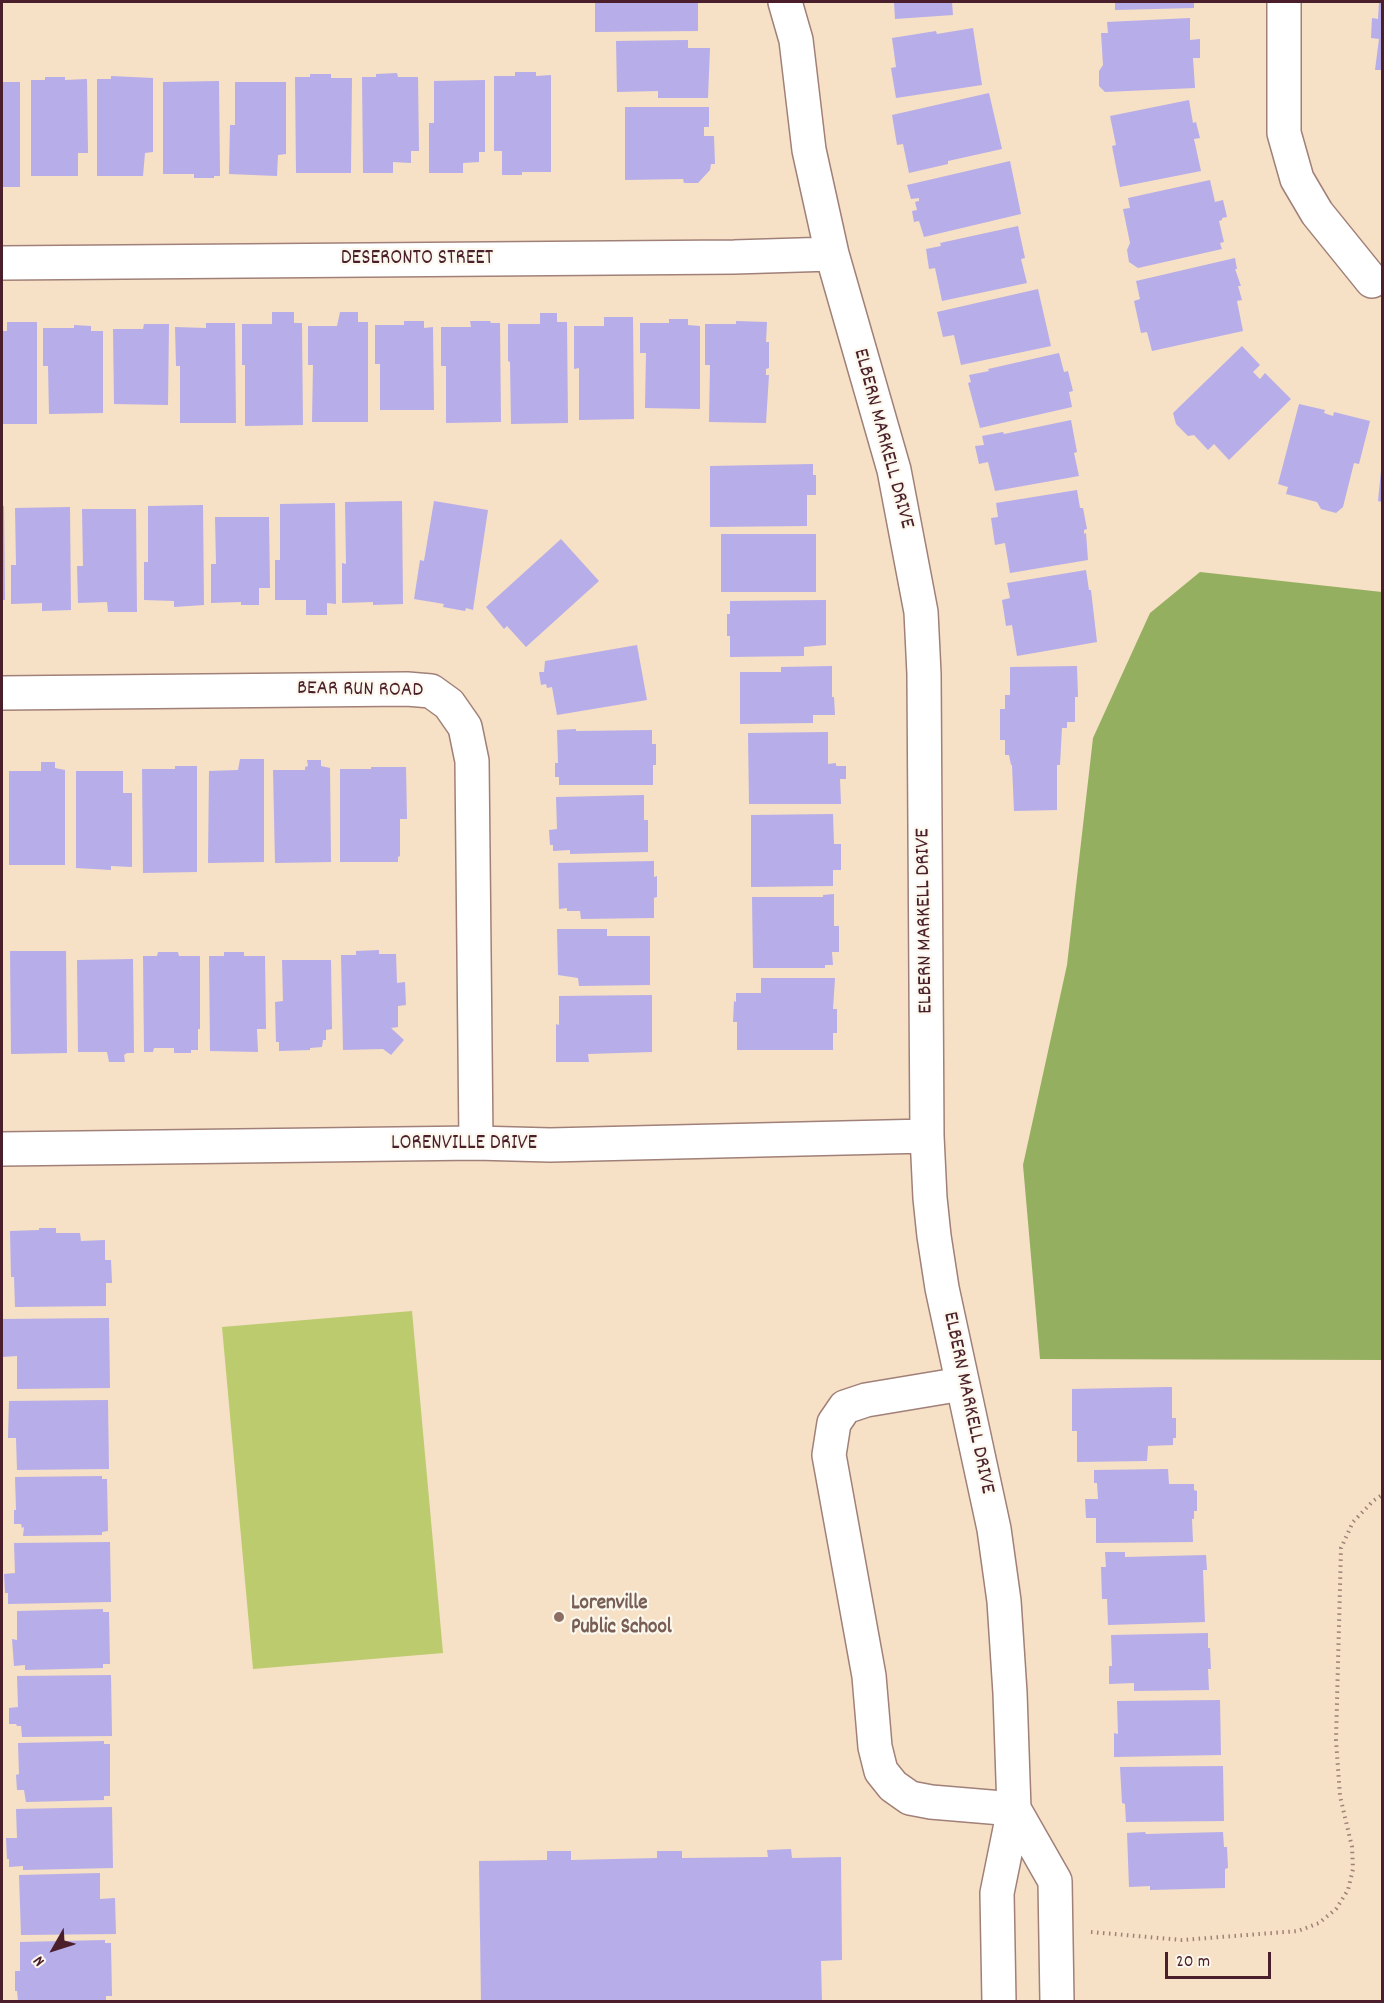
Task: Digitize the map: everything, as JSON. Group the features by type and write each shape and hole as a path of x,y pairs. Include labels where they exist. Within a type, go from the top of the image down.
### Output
{"street":[{"name":"ELBERN MARKELL DRIVE","path":"785,2 796,40 809,150 832,254 894,470 921,612 924,674 927,1136 934,1236 942,1288 994,1529 1004,1601 1010,1694 1014,1809 998,1893 999,2001"},
{"name":"ELBERN MARKELL DRIVE","path":"796,40 802,2"},
{"path":"1284,2 1284,133 1297,179 1317,213 1372,281"},
{"name":"DESERONTO STREET","path":"2,263 722,258 832,254"},
{"name":"BEAR RUN ROAD","path":"2,693 407,689 431,691 449,704 465,727 472,761 476,1143"},
{"name":"LORENVILLE DRIVE","path":"2,1149 476,1143 550,1145 927,1136"},
{"path":"962,1384 866,1400 845,1407 834,1423 829,1455 869,1676 875,1747 881,1771 893,1786 910,1798 1014,1809"},
{"name":"ELBERN MARKELL DRIVE","path":"1014,1809 1054,1881 1057,2001"}],"path":[{"path":"1090,1932 1182,1940 1298,1931 1319,1923 1336,1909 1348,1890 1353,1869 1352,1847 1340,1796 1336,1740 1341,1548 1353,1522 1373,1501 1383,1496"}],"green space":[{"path":"1200,572 1382,592 1382,1360 1040,1359 1023,1165 1067,965 1093,738 1150,613"},
{"path":"412,1311 443,1653 253,1669 222,1327"}],"building":[{"path":"595,2 698,2 698,31 595,32"},
{"path":"894,2 952,2 953,15 895,19"},
{"path":"1115,2 1194,2 1194,8 1115,10"},
{"path":"1379,2 1382,2 1382,70 1375,70 1379,39 1371,38 1372,18 1378,19"},
{"path":"1190,18 1190,40 1200,39 1200,58 1193,58 1195,88 1105,92 1099,86 1099,71 1103,65 1101,33 1108,33 1107,22"},
{"path":"973,28 982,85 896,98 891,68 896,67 892,38"},
{"path":"688,40 688,48 710,48 708,98 658,98 658,91 617,92 616,41"},
{"path":"515,72 536,72 536,76 551,75 551,172 502,175 502,151 494,151 494,76 515,76"},
{"path":"397,73 398,77 418,77 419,151 411,151 411,163 393,162 393,173 363,173 362,77"},
{"path":"310,74 331,74 331,78 352,78 351,173 296,173 295,77 310,77"},
{"path":"111,76 153,78 153,152 145,153 143,176 97,176 97,79 111,79"},
{"path":"45,77 65,77 65,80 87,79 88,153 78,153 78,176 31,176 31,80 45,80"},
{"path":"485,80 485,152 479,152 479,162 463,163 463,173 429,173 429,123 434,123 434,81"},
{"path":"219,81 220,176 194,178 194,174 163,174 163,82"},
{"path":"2,82 20,82 20,187 2,187"},
{"path":"235,82 286,82 286,154 278,155 277,176 229,174 230,125 235,125"},
{"path":"989,93 1002,149 948,161 948,164 909,173 903,144 897,145 892,115"},
{"path":"1189,100 1193,123 1196,122 1200,138 1194,139 1201,171 1120,187 1112,146 1116,145 1110,116"},
{"path":"625,107 709,107 709,127 704,127 704,136 714,136 715,164 711,164 710,170 698,183 684,183 683,179 625,180"},
{"path":"1010,161 1021,214 924,237 919,221 914,222 912,211 917,210 915,202 919,201 919,198 911,199 907,185"},
{"path":"1210,180 1215,202 1223,200 1227,217 1219,221 1224,242 1220,243 1222,249 1138,268 1129,262 1127,250 1130,243 1123,209 1130,208 1128,198"},
{"path":"1018,226 1025,258 1021,259 1027,283 942,301 935,268 929,269 926,249 941,246 940,243"},
{"path":"1235,258 1237,269 1235,269 1241,286 1238,286 1242,300 1237,301 1243,331 1152,351 1147,332 1141,333 1134,301 1140,299 1136,281"},
{"path":"1038,289 1051,346 961,365 954,335 943,337 937,312"},
{"path":"272,312 294,312 294,323 302,323 303,425 245,426 242,324 272,324"},
{"path":"340,312 358,312 358,322 368,322 368,422 312,422 313,365 308,365 308,326 337,326"},
{"path":"540,313 557,313 557,322 567,322 568,423 511,424 508,324 540,324"},
{"path":"604,317 633,317 634,419 579,420 579,368 574,369 574,326 604,326"},
{"path":"669,319 688,319 688,325 700,326 700,409 645,408 646,353 640,353 640,323 669,323"},
{"path":"404,321 424,321 424,328 433,327 434,410 380,410 380,364 375,364 375,325 404,325"},
{"path":"470,321 500,323 501,422 446,423 446,366 441,366 441,327 471,327"},
{"path":"736,321 767,322 766,342 769,342 769,368 766,369 766,375 769,375 766,423 709,422 710,365 705,365 705,324 736,324"},
{"path":"7,322 37,322 37,424 2,424 2,331 7,331"},
{"path":"206,323 235,323 236,423 180,423 180,366 176,366 175,327 206,328"},
{"path":"144,324 169,324 168,405 114,404 113,329 143,329"},
{"path":"74,325 91,326 91,331 103,331 103,413 49,414 48,366 43,366 43,328 74,328"},
{"path":"1242,346 1260,365 1253,372 1260,379 1265,373 1291,399 1229,460 1214,444 1208,450 1194,435 1188,436 1176,424 1173,413"},
{"path":"1059,353 1064,372 1068,371 1073,391 1069,392 1072,407 980,428 968,383 971,382 969,375"},
{"path":"1299,404 1325,410 1324,413 1333,416 1334,412 1370,421 1359,464 1354,463 1343,507 1336,513 1321,509 1317,502 1286,494 1288,487 1278,484"},
{"path":"1071,420 1079,476 995,491 988,462 979,464 975,446 984,445 982,436 1003,432 1004,434"},
{"path":"813,464 813,475 816,475 816,495 807,495 807,526 710,527 710,466"},
{"path":"1382,471 1382,502 1378,501"},
{"path":"1077,490 1087,529 1084,530 1084,534 1086,533 1088,560 1010,573 1005,543 995,545 991,518 998,517 996,503"},
{"path":"402,501 403,604 342,603 342,563 346,564 345,502"},
{"path":"434,501 488,510 473,610 443,607 444,604 414,599 420,560 424,561"},
{"path":"335,503 336,604 327,603 327,615 306,615 306,600 275,600 275,560 280,560 280,504"},
{"path":"203,505 204,605 174,607 174,601 144,600 144,562 148,562 148,506"},
{"path":"2,506 4,506 5,600 2,600"},
{"path":"70,507 71,610 42,611 42,603 11,604 11,565 16,565 15,508"},
{"path":"82,509 136,509 137,612 108,612 107,602 78,603 77,566 83,566"},
{"path":"215,517 269,517 270,588 259,588 259,605 241,605 241,602 211,603 211,564 216,564"},
{"path":"721,534 816,534 816,592 721,592"},
{"path":"561,539 599,581 526,647 507,626 504,629 486,607"},
{"path":"1086,570 1089,590 1091,590 1097,642 1017,656 1012,625 1006,626 1002,600 1010,598 1007,583"},
{"path":"826,600 826,645 804,647 804,656 730,657 727,614 730,614 730,601"},
{"path":"637,645 647,700 557,715 552,687 547,688 546,684 541,685 539,672 544,672 545,661"},
{"path":"832,666 832,697 834,697 835,715 813,715 813,723 740,724 740,672 781,672 781,667"},
{"path":"1077,666 1078,697 1075,697 1075,722 1067,722 1067,728 1062,728 1060,765 1057,765 1057,810 1014,811 1012,765 1009,755 1005,755 1005,740 1000,740 1000,709 1005,709 1005,695 1010,695 1010,667"},
{"path":"576,729 576,731 652,730 652,744 656,744 653,785 559,785 559,777 555,777 555,763 558,763 557,730"},
{"path":"828,732 828,764 836,763 836,766 846,766 846,779 840,779 841,804 749,804 748,733"},
{"path":"240,759 264,759 264,862 208,863 209,771 238,770"},
{"path":"307,760 321,760 321,766 330,768 331,862 275,863 273,770 305,770 308,766"},
{"path":"41,762 55,762 55,768 65,770 65,865 9,865 9,771 41,771"},
{"path":"175,766 197,766 197,872 143,873 142,769 175,769"},
{"path":"371,767 406,767 407,819 400,819 400,856 398,862 340,862 340,769 371,769"},
{"path":"76,771 123,771 123,793 132,793 132,867 111,866 111,870 76,868"},
{"path":"644,795 644,820 648,820 648,852 570,854 570,850 553,851 553,845 550,845 549,830 557,829 556,797"},
{"path":"833,814 834,844 841,844 841,870 833,870 833,886 751,887 751,815"},
{"path":"654,861 657,897 654,898 654,918 581,919 580,911 559,909 558,863"},
{"path":"834,894 834,926 839,926 839,952 832,952 833,965 825,965 825,968 753,968 752,897 823,897 823,895"},
{"path":"557,929 607,929 607,936 650,936 650,985 579,986 578,978 558,975"},
{"path":"379,950 379,954 396,954 397,983 405,982 406,1005 398,1006 398,1027 391,1028 404,1040 391,1055 383,1049 343,1050 341,955 356,955 356,951"},
{"path":"10,951 66,951 67,1053 11,1054"},
{"path":"158,952 178,952 179,956 200,956 200,1029 198,1029 198,1050 191,1050 191,1053 174,1053 174,1048 154,1048 153,1052 144,1052 143,956 157,956"},
{"path":"224,952 244,952 244,956 265,956 266,1029 257,1029 258,1052 210,1051 209,956 224,956"},
{"path":"133,959 134,1053 124,1055 125,1062 109,1062 107,1052 78,1052 77,960"},
{"path":"282,960 331,960 332,1029 326,1030 326,1040 323,1040 322,1047 310,1048 310,1050 279,1051 279,1042 276,1042 275,1002 283,1001"},
{"path":"761,978 835,978 833,1009 837,1009 837,1033 833,1033 833,1050 737,1050 737,1022 733,1022 736,993 761,993"},
{"path":"652,995 652,1052 588,1054 589,1062 556,1062 559,996"},
{"path":"39,1228 56,1228 56,1233 80,1233 81,1241 105,1240 105,1260 111,1260 112,1283 106,1283 106,1306 15,1307 14,1277 11,1277 10,1231 39,1230"},
{"path":"109,1318 110,1388 17,1389 17,1356 2,1357 2,1319"},
{"path":"1172,1387 1172,1418 1176,1418 1176,1438 1173,1438 1173,1445 1148,1446 1147,1461 1077,1462 1077,1431 1072,1431 1072,1389"},
{"path":"108,1400 109,1469 17,1470 16,1438 8,1438 9,1401"},
{"path":"1168,1469 1169,1484 1194,1484 1194,1490 1197,1491 1197,1511 1194,1511 1194,1519 1192,1519 1193,1542 1096,1543 1096,1518 1086,1518 1085,1499 1098,1499 1094,1470"},
{"path":"102,1476 102,1479 107,1479 108,1531 102,1532 102,1535 23,1536 24,1527 22,1528 21,1524 14,1524 15,1477"},
{"path":"110,1542 111,1602 8,1604 4,1574 15,1573 14,1543"},
{"path":"1105,1552 1125,1552 1125,1557 1206,1555 1207,1570 1203,1570 1205,1622 1108,1625 1107,1599 1102,1599 1101,1567 1106,1567"},
{"path":"103,1609 103,1612 109,1612 110,1664 103,1664 103,1668 25,1670 25,1665 14,1666 12,1639 17,1640 17,1611"},
{"path":"1208,1633 1211,1669 1208,1669 1209,1690 1134,1691 1134,1683 1109,1684 1109,1666 1112,1666 1111,1635"},
{"path":"111,1675 112,1736 22,1737 21,1726 9,1724 9,1708 18,1707 17,1676"},
{"path":"1220,1700 1221,1755 1114,1757 1114,1733 1118,1734 1117,1701"},
{"path":"104,1741 104,1744 110,1744 110,1796 104,1796 104,1800 26,1802 24,1790 17,1790 18,1743"},
{"path":"1223,1766 1224,1821 1126,1822 1125,1804 1122,1803 1120,1767"},
{"path":"112,1807 113,1868 23,1870 23,1866 9,1867 6,1838 17,1838 16,1809"},
{"path":"1145,1832 1146,1834 1223,1832 1224,1847 1227,1847 1228,1868 1225,1869 1225,1888 1150,1890 1150,1886 1129,1887 1127,1833"},
{"path":"791,1849 792,1858 841,1857 842,1960 821,1961 822,2002 481,2002 479,1861 547,1860 547,1851 571,1851 571,1860 657,1858 657,1851 682,1851 682,1858 768,1857 767,1850"},
{"path":"100,1873 100,1899 115,1898 116,1934 21,1935 19,1875"},
{"path":"105,1940 105,1943 111,1943 112,1996 106,1996 106,2000 18,2001 17,1991 15,1991 15,1971 20,1971 20,1942"}],"place":[{"name":"Lorenville Public School","path":"559,1617"}]}
